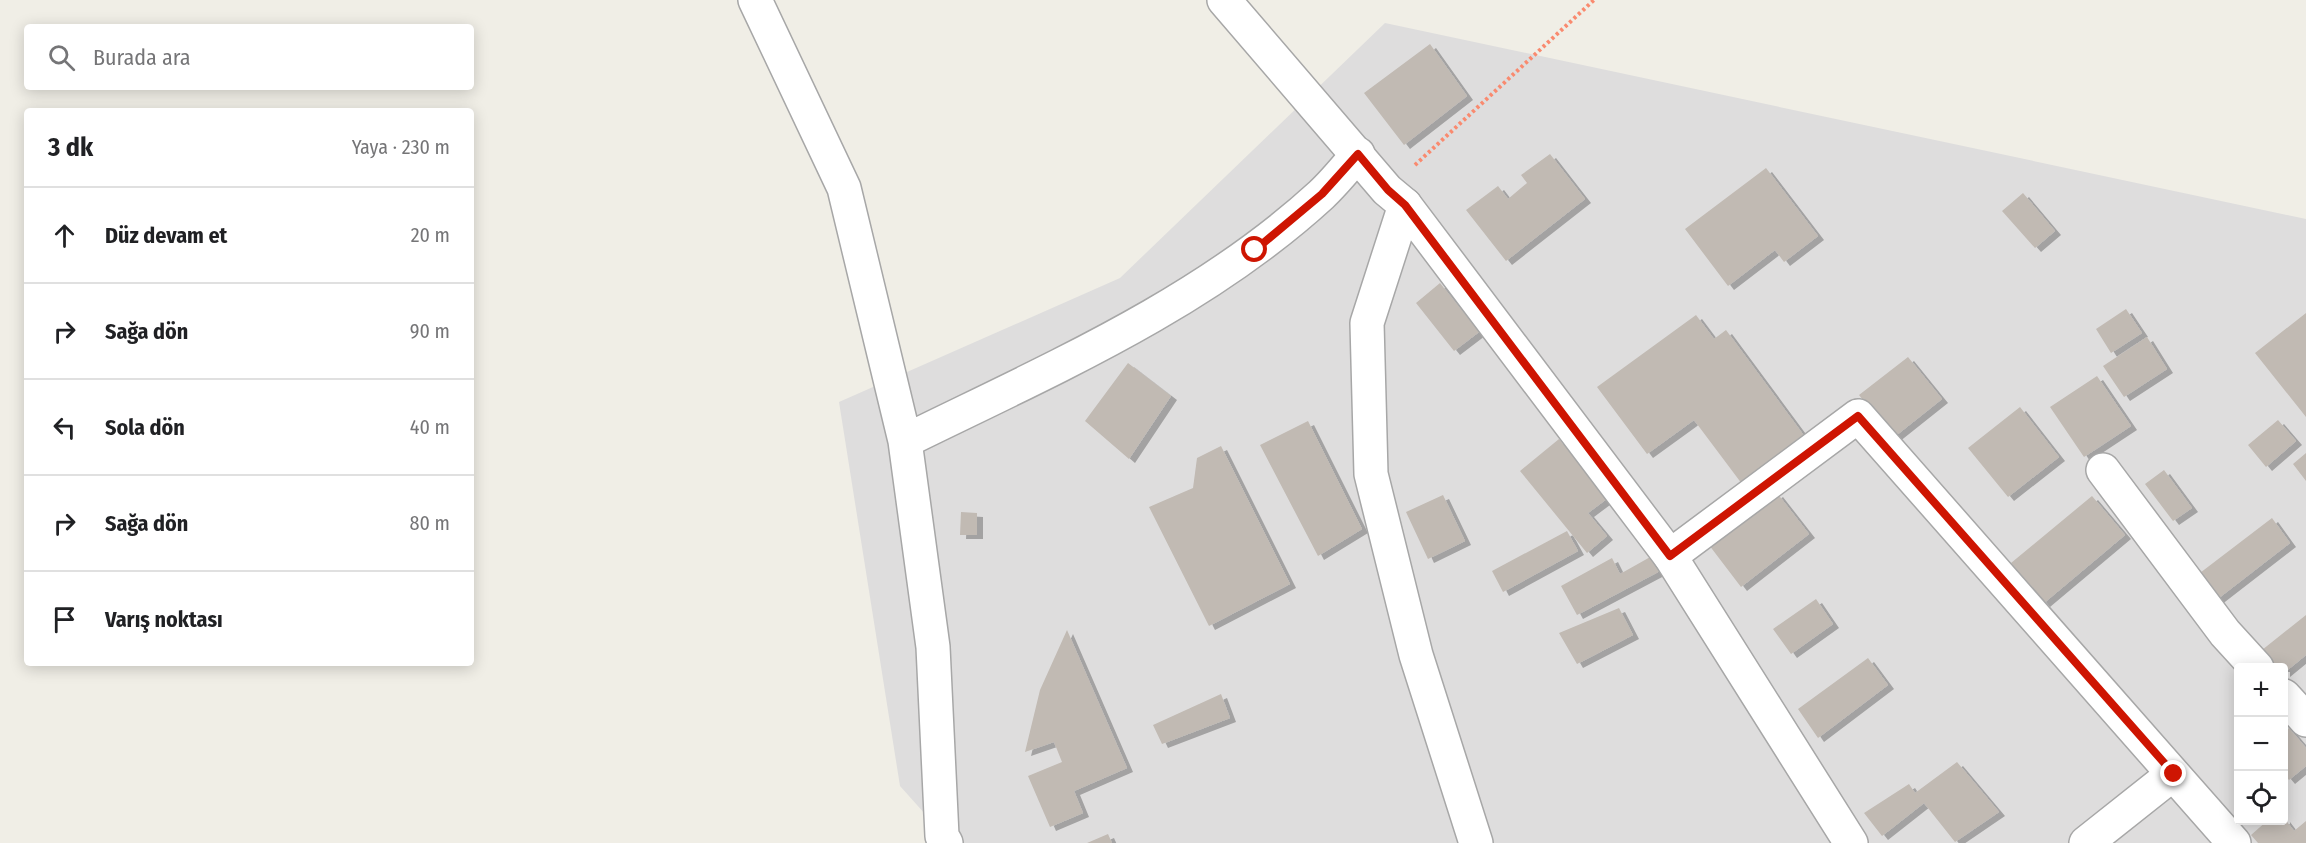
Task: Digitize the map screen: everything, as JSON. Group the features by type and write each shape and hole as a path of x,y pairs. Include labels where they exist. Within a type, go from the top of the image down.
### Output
{"street":[{"path":"755,0 844,188 905,441 933,647 942,836 946,843"},
{"path":"1224,0 1396,198 1670,556 1851,843"},
{"path":"905,441 1071,359 1182,300 1263,243 1322,194 1358,154"},
{"path":"1396,198 1367,322 1371,474 1416,655 1476,843"},
{"path":"1670,556 1858,416 2234,843"},
{"path":"2103,470 2224,633 2252,663"},
{"path":"2288,701 2306,720"},
{"path":"2086,843 2174,774"}],"path":[{"path":"1396,198 1594,0"}],"shaded area":[{"path":"1385,23 2306,219 2306,843 951,843 900,786 839,402 1120,278"}],"building":[{"path":"1430,44 1467,96 1404,145 1364,93"},
{"path":"1550,154 1585,199 1506,261 1466,210 1498,186 1508,199 1527,183 1521,175"},
{"path":"1766,168 1818,236 1784,262 1775,250 1728,286 1685,229"},
{"path":"2023,193 2055,231 2035,248 2002,211"},
{"path":"1440,283 1479,332 1454,351 1416,303"},
{"path":"2126,309 2142,333 2111,353 2096,329"},
{"path":"2306,313 2306,417 2255,353"},
{"path":"1696,315 1714,339 1726,330 1808,441 1745,488 1694,420 1647,454 1597,387"},
{"path":"2147,337 2167,369 2124,397 2103,366"},
{"path":"1908,357 1942,399 1893,438 1859,395"},
{"path":"1128,363 1171,396 1129,459 1085,421"},
{"path":"2097,376 2131,426 2084,457 2050,407"},
{"path":"2020,407 2059,457 2008,497 1968,448"},
{"path":"2278,420 2296,441 2266,467 2248,445"},
{"path":"1308,421 1362,529 1318,556 1260,445"},
{"path":"1559,439 1576,460 1587,452 1608,498 1588,513 1607,536 1587,553 1520,471"},
{"path":"1221,446 1290,584 1209,626 1149,507 1193,488 1197,458"},
{"path":"2306,453 2306,481 2293,464"},
{"path":"2164,470 2192,508 2173,521 2145,484"},
{"path":"1777,493 1809,534 1741,587 1709,545"},
{"path":"1443,495 1465,541 1428,559 1406,512"},
{"path":"2092,496 2125,535 2044,603 2011,563"},
{"path":"961,512 977,513 977,535 960,535"},
{"path":"2272,518 2290,543 2215,601 2196,576"},
{"path":"1567,531 1578,551 1503,592 1492,571"},
{"path":"1652,556 1660,571 1577,615 1561,586 1612,558 1620,574"},
{"path":"1816,599 1833,624 1791,654 1773,629"},
{"path":"1619,608 1633,635 1577,664 1559,633"},
{"path":"2306,615 2306,655 2288,670 2288,663 2272,663 2262,650"},
{"path":"1067,630 1127,768 1074,791 1083,813 1050,827 1028,776 1062,762 1054,742 1025,752 1040,690"},
{"path":"1868,658 1888,685 1818,738 1798,709"},
{"path":"1221,694 1230,718 1162,744 1153,725"},
{"path":"2288,729 2306,748 2306,766 2289,780 2288,779"},
{"path":"1957,762 1999,812 1955,842 1924,803 1882,836 1864,813 1909,784 1915,793"},
{"path":"2306,821 2306,843 2258,843 2251,835 2262,825 2288,823 2294,831"},
{"path":"1108,834 1112,843 1087,843"}],"route":[{"path":"1255,250 1322,194 1358,154 1388,190 1405,205 1670,556 1858,416 2174,774"}]}
